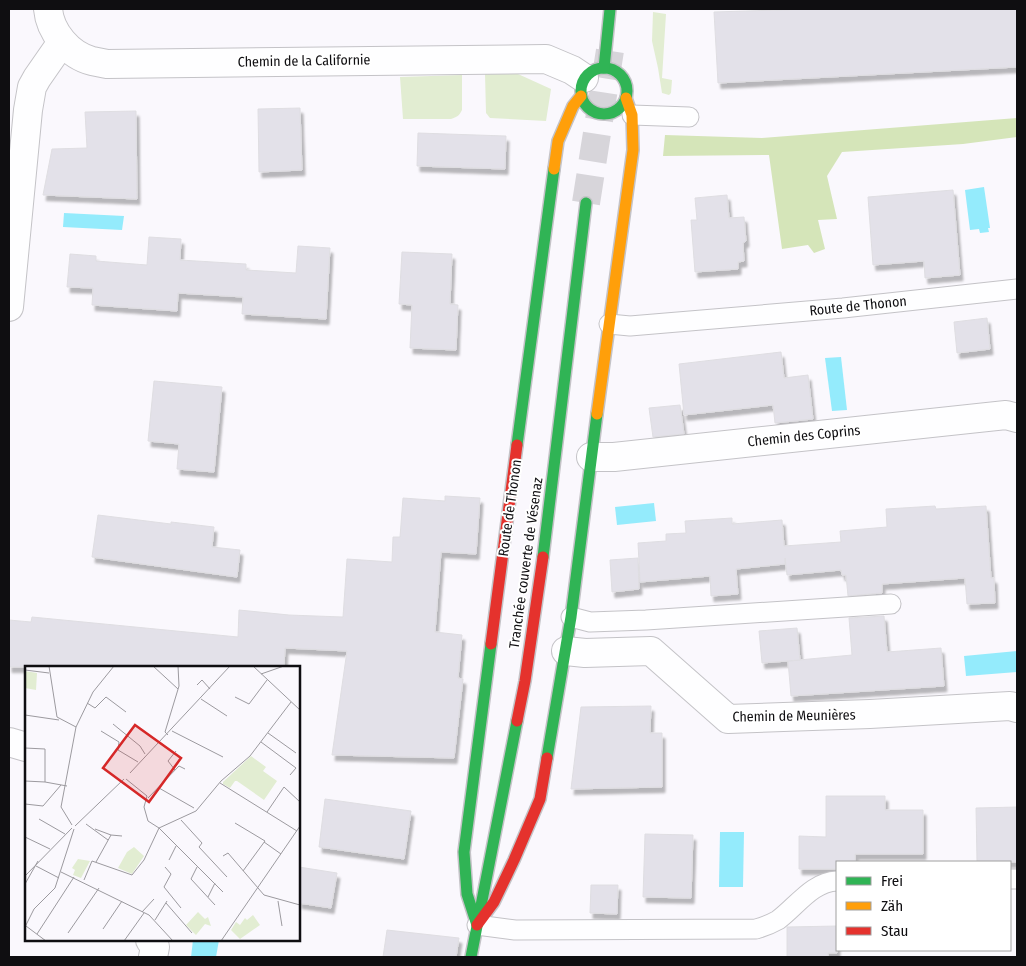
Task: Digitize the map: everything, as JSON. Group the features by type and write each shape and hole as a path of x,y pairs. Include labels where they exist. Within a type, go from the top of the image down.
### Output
{"street":[{"name":"Chemin de la Californie","path":"48,9 53,27 62,42 74,52 90,61 108,64 546,59 572,70 590,81"},
{"name":"Route de Thonon","path":"477,925 467,894 464,852 558,141 573,106 590,81 610,9"},
{"path":"9,307 28,110 32,87 39,72 62,42"},
{"path":"610,68 617,71 626,83 629,107 617,110 611,114 596,113 589,109 583,103 590,81 610,68"},
{"name":"Route de Thonon","path":"471,957 477,925 494,902 540,799 571,617 633,150 629,107"},
{"name":"Tranchée couverte de Vésenaz","path":"477,925 525,681 542,564 586,203"},
{"name":"Chemin des Coprins","path":"591,457 614,457 1006,415 1017,418"},
{"name":"Chemin de Meunières","path":"566,651 586,653 651,651 728,719 870,714 1010,706 1017,708"},
{"path":"9,742 25,747"},
{"path":"151,941 155,947 153,957"}],"lane":[{"path":"629,107 689,117"},
{"name":"Route de Thonon","path":"609,324 630,326 824,309 1017,289"},
{"path":"571,617 590,622 646,620 891,604"},
{"path":"477,925 515,930 756,929 776,921 809,892 822,884 836,881"}],"green space":[{"path":"653,12 666,14 662,78 672,80 671,93 669,95 662,93 652,41"},
{"path":"485,74 518,74 551,89 546,121 490,118 486,113"},
{"path":"462,75 462,110 458,116 451,119 403,119 400,77"},
{"path":"1017,118 1017,137 963,144 842,152 827,176 837,219 818,220 825,249 814,253 808,245 782,249 769,155 663,156 665,135 762,138"}],"water":[{"path":"984,187 990,228 988,228 989,232 980,233 979,229 970,230 965,190"},
{"path":"64,213 124,216 122,230 63,227"},
{"path":"841,357 847,410 832,411 825,358"},
{"path":"654,503 656,521 617,525 615,507"},
{"path":"1017,651 1017,672 966,676 964,656"},
{"path":"720,832 744,832 743,887 719,887"},
{"path":"193,941 219,941 216,957 191,957"}],"building":[{"path":"810,9 1017,9 1017,67 718,83 714,12"},
{"path":"300,108 302,170 259,172 258,109"},
{"path":"136,111 137,199 43,195 52,149 87,148 85,112"},
{"path":"418,133 506,136 505,169 417,166"},
{"path":"953,190 960,275 925,278 924,261 873,265 868,197"},
{"path":"727,195 729,218 744,217 746,241 743,243 744,261 738,262 738,269 695,272 691,220 697,220 695,198"},
{"path":"149,237 181,239 180,260 246,264 246,270 296,273 298,246 330,248 326,319 242,314 243,297 178,293 177,311 92,305 93,288 67,287 70,254 96,256 96,261 147,265"},
{"path":"402,252 452,254 450,304 458,305 456,350 410,348 412,305 399,304"},
{"path":"987,318 990,349 957,353 954,322"},
{"path":"781,352 784,378 808,375 813,419 775,423 773,405 684,415 679,364"},
{"path":"154,381 222,387 214,472 177,469 179,444 148,441"},
{"path":"680,405 684,434 653,437 649,408"},
{"path":"445,496 480,498 476,554 441,552 435,632 462,635 458,678 463,679 454,758 332,755 347,651 285,648 284,666 9,667 9,620 31,622 32,617 238,637 239,610 289,615 343,617 347,559 392,562 393,537 400,537 403,498 445,501"},
{"path":"935,506 936,509 986,506 991,578 994,578 995,603 967,604 965,578 882,584 882,593 848,596 846,575 842,575 841,570 787,575 785,558 785,564 736,569 738,594 711,596 710,576 640,582 638,543 666,541 666,534 686,533 685,521 732,518 732,524 782,520 784,546 841,542 840,531 887,527 886,509"},
{"path":"98,515 214,527 212,547 240,550 237,577 92,557"},
{"path":"638,558 639,589 612,592 610,560"},
{"path":"884,616 887,652 941,648 944,686 791,696 788,661 852,655 849,618"},
{"path":"797,628 800,660 762,663 759,631"},
{"path":"651,706 650,733 662,733 662,787 571,789 581,707"},
{"path":"826,796 885,796 885,810 923,810 923,854 855,854 855,861 836,861 836,869 799,869 799,836 826,837"},
{"path":"325,799 411,811 404,859 319,847"},
{"path":"1017,807 1017,862 977,861 976,808"},
{"path":"645,834 693,835 691,898 643,897"},
{"path":"300,867 337,873 331,908 300,903"},
{"path":"591,885 618,885 617,914 590,913"},
{"path":"836,926 837,953 828,953 828,957 787,957 787,927"},
{"path":"387,930 459,938 456,957 383,957"}],"tunnel":[{"path":"586,203 611,44"}],"traffic: fast":[{"path":"604,68 610,9"},
{"path":"599,68 609,68 623,78 627,91 623,104 617,110 609,114 599,114 585,104 581,96 581,86 591,72 599,68"},
{"path":"517,445 554,169"},
{"path":"543,557 586,203"},
{"path":"547,758 571,617 597,414"},
{"path":"477,925 467,894 464,852 491,644"},
{"path":"471,957 517,721"}],"traffic: slow":[{"path":"554,169 558,141 573,106 581,96"},
{"path":"597,414 633,150 632,115 626,98"}],"traffic: jam":[{"path":"491,644 517,445"},
{"path":"517,721 525,681 543,557"},
{"path":"477,925 494,902 540,799 547,758"}]}
